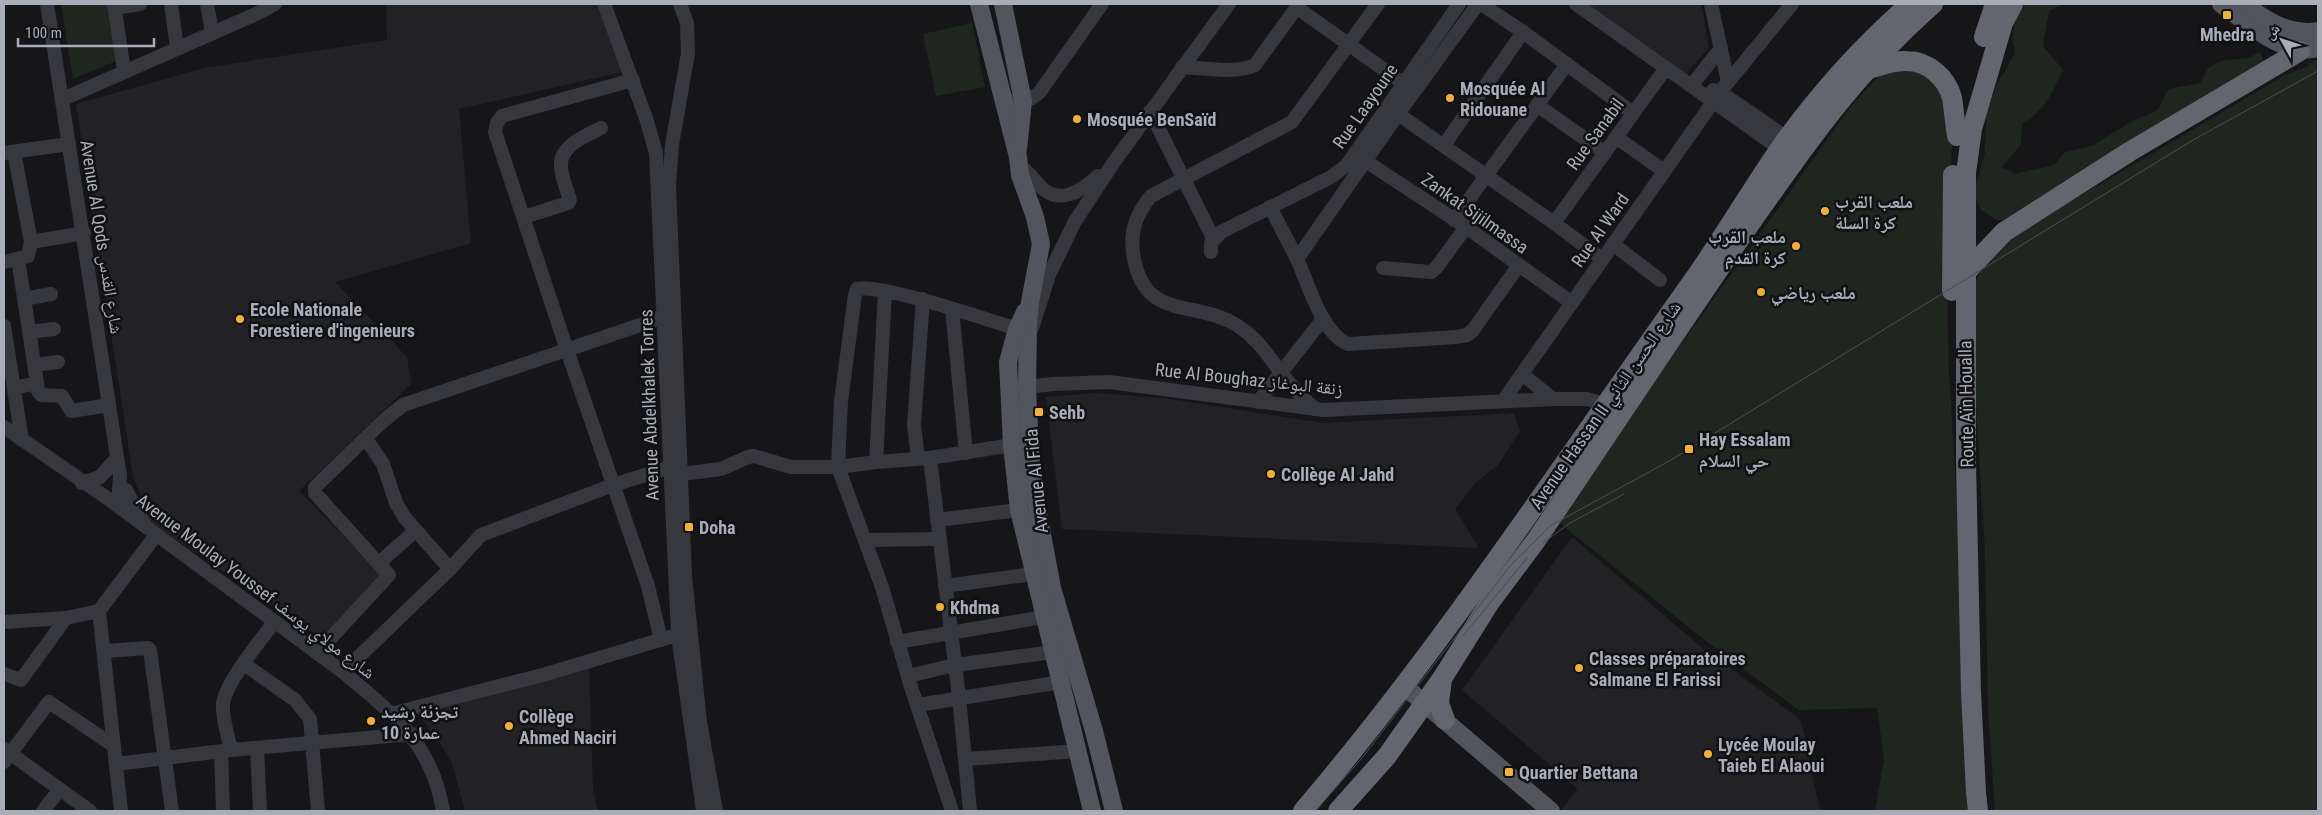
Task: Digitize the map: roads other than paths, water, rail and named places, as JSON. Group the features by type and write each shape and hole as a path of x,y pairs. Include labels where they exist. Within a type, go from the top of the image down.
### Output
{"highway":[{"name":"Avenue Hassan II شارع الحسن الثاني","path":"1338,811 1387,756 1443,677 1490,602 1537,539 1838,76 1910,4"},
{"name":"Avenue Hassan II شارع الحسن الثاني","path":"1303,811 1364,739 1401,690 1712,254 1791,149 1900,33 1933,4"},
{"name":"Route Aïn Houalla","path":"1965,811 1960,749 1953,376 1952,202 1957,136 1996,4"},
{"name":"Route Aïn Houalla","path":"1978,811 1971,682 1965,368 1966,173 1972,129 2003,23 2013,4"},
{"path":"1966,272 2004,232 2129,152 2310,41"},
{"path":"1864,71 1909,60 1935,71 1947,84 1952,97 1957,136"},
{"path":"1443,677 1440,686 1439,703 1445,720"}],"main road":[{"name":"Avenue Al Fida","path":"979,4 1002,102 1041,244 1030,302 1020,336 1008,362 1012,445 1019,510 1043,616 1092,811"},
{"path":"1003,4 1024,101 1018,160"},
{"path":"2221,4 2281,44 2310,41"},
{"path":"2243,4 2270,21 2310,41"},
{"name":"Avenue Al Fida","path":"1020,336 1027,388 1031,466 1044,553 1063,630 1094,731 1114,811"},
{"path":"1401,690 1422,706 1539,811"},
{"path":"1422,706 1445,720 1551,811"},
{"path":"1076,744 1094,731"}],"street":[{"name":"Avenue Al Qods شارع القدس","path":"48,4 118,458 120,476 118,506"},
{"path":"124,71 115,6 140,4"},
{"path":"171,4 177,48"},
{"path":"207,4 212,33"},
{"path":"63,100 274,4"},
{"name":"Avenue Abdelkhalek Torres","path":"604,4 633,80 656,153 664,317 691,651 700,722 716,811"},
{"name":"Avenue Abdelkhalek Torres","path":"680,4 687,23 688,53 672,145 669,186 676,470 673,550 678,635 703,811"},
{"path":"1002,102 1024,101 1030,99 1043,89 1102,4"},
{"path":"1018,160 1048,193 1064,197 1081,190 1114,162 1229,4"},
{"path":"1315,409 1290,385 1268,353 1237,326 1225,320 1164,303 1149,293 1135,265 1131,241 1138,212 1151,196 1292,122 1378,4"},
{"name":"Rue Laayoune","path":"1213,238 1238,222 1330,177 1361,157 1409,87 1459,4"},
{"path":"1297,260 1361,157 1398,114 1409,87 1480,4 1523,32 1633,113"},
{"path":"1576,4 1666,68 1711,91 1791,149"},
{"path":"1711,4 1720,48 1711,91"},
{"name":"Rue Al Ward","path":"1503,401 1664,171 1711,91 1792,4"},
{"path":"1182,67 1203,69 1252,67 1298,5 1409,87"},
{"path":"1444,145 1523,32"},
{"path":"1711,91 1720,48"},
{"path":"1383,268 1431,272 1436,268 1487,175 1567,64"},
{"name":"Rue Sanabil","path":"1554,222 1666,68"},
{"path":"633,80 502,116 495,127 495,132 649,592 661,640"},
{"path":"1537,105 1605,153"},
{"path":"1150,111 1167,141 1213,238 1210,246 1211,252"},
{"path":"1398,114 1554,222 1602,259"},
{"path":"524,217 568,203 570,200 561,167 562,160 576,141 601,128"},
{"path":"1616,136 1664,171"},
{"path":"4,262 29,255 31,242 9,153 69,144"},
{"name":"Zankat Sijilmassa","path":"1361,157 1572,303"},
{"name":"Avenue Al Fida","path":"1020,336 1058,253 1074,223 1114,162"},
{"path":"1270,207 1297,260 1323,319 1340,341 1352,345 1464,336 1473,330 1518,265"},
{"path":"31,242 84,233"},
{"path":"1613,244 1660,280"},
{"path":"18,259 40,395 62,396 71,411 109,405"},
{"path":"952,811 866,540 838,467 841,401 855,295 857,289 864,288 923,299 1020,336"},
{"path":"876,462 885,291"},
{"path":"24,298 51,294"},
{"path":"923,299 914,425 924,458 940,539 960,697 970,811"},
{"path":"952,309 966,453"},
{"path":"317,653 389,574 314,491 315,487 382,422 403,406 664,317"},
{"path":"1258,402 1323,319"},
{"path":"4,326 22,440"},
{"path":"29,332 54,329"},
{"path":"34,365 58,362"},
{"path":"1522,374 1553,399"},
{"name":"Rue Al Boughaz زنقة البوغاز","path":"1009,389 1053,384 1109,382 1315,409 1553,399 1587,399 1605,404"},
{"path":"14,388 37,383"},
{"name":"Avenue Moulay Youssef شارع مولاي يوسف","path":"4,427 82,483 118,506 343,672 412,734 421,747 432,772 441,795 444,811"},
{"path":"366,439 383,464 400,511 415,531 450,569"},
{"path":"343,672 450,569 481,535 613,485 676,470 720,469 754,456 791,467 838,467 966,453 1012,445"},
{"path":"82,483 100,477 118,458"},
{"name":"Avenue Al Qods شارع القدس","path":"120,476 126,490 129,515"},
{"path":"121,811 105,651 99,611 152,532 126,490"},
{"path":"937,520 1019,510"},
{"path":"379,563 415,531"},
{"path":"866,540 940,539"},
{"path":"945,586 1033,574"},
{"path":"4,622 66,618 99,611"},
{"path":"897,642 1043,616"},
{"path":"4,674 22,680 66,618"},
{"path":"223,811 226,751 223,705 233,681 274,622"},
{"path":"391,714 546,674 678,635"},
{"path":"105,651 150,649 172,811"},
{"path":"908,676 955,665 1052,652"},
{"path":"244,664 295,700 310,718 318,811"},
{"path":"918,705 1061,682"},
{"path":"90,811 6,754 49,702 114,746"},
{"path":"116,764 164,757 412,734"},
{"path":"966,759 1076,744"},
{"path":"257,748 260,811"},
{"path":"44,811 60,789"}],"tram line":[{"path":"1315,811 1362,758 1510,566 1550,526 1671,460 2193,140 2318,71"},
{"path":"1543,543 1570,523 1624,494"},
{"path":"1463,636 1527,558"}],"place":[{"name":"Mhedra","path":"2227,15"},
{"name":"Mosquée Al Ridouane","path":"1450,98"},
{"name":"Mosquée BenSaïd","path":"1077,119"},
{"name":"ملعب القرب كرة السلة","path":"1825,211"},
{"name":"ملعب القرب كرة القدم","path":"1796,246"},
{"name":"ملعب رياضي","path":"1761,292"},
{"name":"Ecole Nationale Forestiere d'ingenieurs","path":"240,319"},
{"name":"Sehb","path":"1039,412"},
{"name":"Hay Essalam حي السلام","path":"1689,449"},
{"name":"Collège Al Jahd","path":"1271,474"},
{"name":"Doha","path":"689,527"},
{"name":"Khdma","path":"940,607"},
{"name":"Classes préparatoires Salmane El Farissi","path":"1579,668"},
{"name":"تجزئة رشيد عمارة 10","path":"371,721"},
{"name":"Collège Ahmed Naciri","path":"509,726"},
{"name":"Lycée Moulay Taieb El Alaoui","path":"1708,754"},
{"name":"Quartier Bettana","path":"1509,772"}]}
